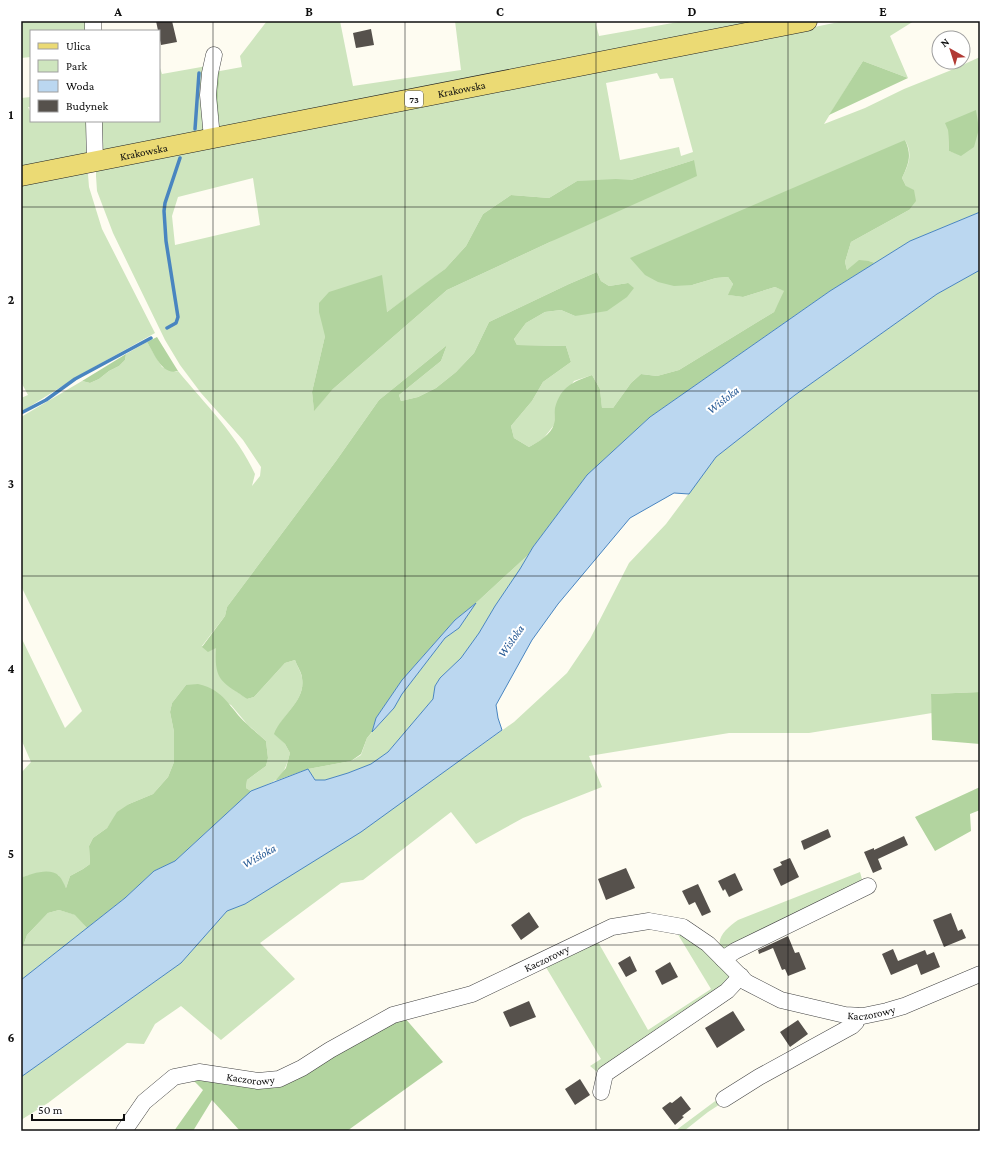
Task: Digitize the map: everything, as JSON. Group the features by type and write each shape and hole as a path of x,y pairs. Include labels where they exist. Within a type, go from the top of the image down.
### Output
{"main road":[{"name":"Krakowska","path":"21,176 807,21"}],"street":[{"path":"212,138 208,89 214,55"},
{"path":"94,122 95,162"},
{"path":"723,958 868,886"},
{"name":"Kaczorowy","path":"124,1131 144,1102 174,1077 199,1072 258,1081 278,1079 302,1068 330,1050 393,1015 472,994 612,927 649,921 683,927 708,944 746,982 781,1000 858,1016 904,1006 980,974"},
{"path":"601,1092 605,1074 727,990 741,976"},
{"path":"724,1099 759,1077 852,1026 856,1022 858,1016"}],"green space":[{"path":"21,21 91,21 91,30 30,30 30,57 21,58"},
{"path":"267,21 340,21 353,86 461,70 455,21 595,21 599,36 684,21 753,21 751,23 218,129 212,115 219,116 218,96 220,71 242,67 240,56"},
{"path":"844,21 914,21 890,36 908,78 863,61 824,124 865,108 904,89 951,70 971,70 971,61 980,57 980,212 910,241 875,263 869,261 847,270 845,262 851,242 909,210 906,186 902,178 907,168 909,159 909,150 905,140 692,285 716,278 728,277 733,284 729,295 743,297 775,287 785,291 774,312 679,370 657,376 641,374 631,383 613,408 602,409 600,389 592,375 574,381 555,409 554,425 543,439 529,447 514,438 511,426 532,401 543,382 571,362 566,346 517,345 514,339 526,323 545,312 561,310 575,316 628,283 609,286 601,281 597,272 489,322 474,353 456,372 436,388 418,397 401,401 399,395 441,361 447,345 379,400 336,461 227,607 225,616 202,646 217,648 216,659 236,691 247,699 254,697 285,663 295,660 302,676 300,694 275,734 285,744 290,753 281,775 267,785 251,791 246,788 247,780 266,766 268,758 266,741 247,724 231,705 186,685 172,703 170,712 174,732 174,762 168,777 153,794 129,804 107,828 93,838 89,846 90,864 70,876 66,888 58,875 29,875 21,878 21,773 31,762 21,739 21,637 65,728 82,711 21,586 21,417 82,381 90,383 99,379 109,371 119,366 125,360 126,354 147,342 162,367 176,372 178,371 230,433 248,460 255,474 252,486 260,476 261,467 243,440 201,393 180,365 165,340 113,233 97,191 96,172 98,170","holes":["657,73 660,79 673,78 693,152 681,156 679,147 620,160 606,83","948,129 961,155 949,151","694,160 550,242 447,290 333,389 314,410 312,392 325,336 387,312 422,287 445,269 466,246 483,214 511,195 549,198 577,181 631,180","253,178 260,225 175,245 172,216 178,197"]},
{"path":"863,61 908,78 829,115"},
{"path":"207,66 204,131 103,151 97,122 160,122 160,68 162,74"},
{"path":"220,71 218,96 219,116 212,115 212,73"},
{"path":"30,97 30,107 28,107 30,111 30,122 92,122 88,154 21,168 21,98"},
{"path":"976,110 979,129 974,147 961,156 949,151 948,130 945,123"},
{"path":"905,140 909,159 902,178 906,186 914,190 916,201 909,210 851,242 845,262 847,270 859,260 875,263 830,291 650,417 587,475 528,555 476,603 455,620 402,680 376,718 372,732 367,738 361,754 351,761 308,769 275,781 286,768 290,753 285,744 274,734 297,701 302,686 302,676 295,660 285,663 254,697 247,699 221,680 216,668 216,648 208,652 202,647 225,616 227,607 336,461 379,400 447,345 441,361 399,395 401,401 418,397 436,388 456,372 474,353 489,322 597,272 601,281 609,286 628,283 634,288 627,297 607,311 575,316 561,310 545,312 526,323 514,339 517,345 566,346 571,362 543,382 532,401 511,426 514,438 529,447 544,438 550,432 554,424 555,408 564,390 579,380 592,375 600,389 602,408 613,408 631,383 641,374 657,376 679,370 774,312 784,291 775,287 743,297 728,295 733,284 728,277 716,278 692,285 674,286 658,282 645,275 630,258"},
{"path":"694,160 697,176 447,290 333,389 314,411 312,392 325,336 319,312 319,303 329,292 382,275 387,312 445,269 466,246 483,214 511,195 549,198 577,181 616,179 631,180"},
{"path":"85,172 88,174 89,187 102,229 155,333 80,375 21,412 21,398 28,395 21,382 21,183"},
{"path":"980,270 980,692 931,694 932,713 809,733 729,733 589,756 602,787 523,818 476,844 451,812 363,880 341,883 260,943 295,979 221,1040 181,1006 155,1024 144,1044 127,1043 48,1103 21,1120 21,1077 181,963 227,911 245,904 361,831 514,722 567,673 590,639 629,563 666,524 716,457 795,395 937,294"},
{"path":"157,337 178,371 172,372 167,370 159,362 147,342"},
{"path":"126,354 125,360 119,366 109,371 99,379 90,383 82,381"},
{"path":"528,555 479,633 461,658 440,678 435,686 433,699 388,752 371,764 348,773 325,780 315,780 308,769 351,761 361,755 367,738 394,708 402,694 445,638 459,628 476,603"},
{"path":"198,684 221,695 241,718 266,741 268,758 266,766 247,780 246,788 251,791 175,861 154,871 125,898 87,928 75,915 59,910 48,913 27,935 21,952 21,878 40,872 51,872 59,876 66,888 70,876 90,864 89,846 93,838 107,828 117,812 129,804 153,794 168,777 174,762 174,732 170,712 172,703 186,685"},
{"path":"980,692 980,744 932,740 931,694"},
{"path":"980,787 980,810 970,814 971,831 935,851 915,817"},
{"path":"860,872 863,883 724,953 721,948 720,939 722,935 738,920"},
{"path":"59,910 76,915 87,928 21,980 21,952 27,935 48,913"},
{"path":"677,933 692,939 732,978 602,1076 590,1066 601,1059 544,964 598,942 648,1030 711,989"},
{"path":"404,1017 443,1062 347,1131 240,1131 212,1100 193,1131 174,1131 203,1090 192,1079 269,1086"},
{"path":"722,1096 725,1101 684,1131 675,1131"}],"water":[{"name":"Wisłoka","path":"980,212 980,270 937,294 795,395 716,457 689,494 674,493 630,518 558,604 532,640 496,705 502,730 361,832 245,904 227,911 181,963 21,1077 21,980 125,898 154,871 175,861 251,791 308,769 315,780 325,780 371,764 388,752 433,699 435,686 440,678 461,658 479,633 533,547 587,475 650,417 830,291 910,241"},
{"path":"476,603 459,628 445,638 402,694 394,708 372,732 376,718 402,680 455,620"}],"building":[{"path":"156,21 172,21 177,42 161,45 160,30 158,30"},
{"path":"371,29 374,45 356,48 353,33"},
{"path":"828,829 831,837 804,850 801,841"},
{"path":"904,836 908,845 878,859 882,869 873,873 864,852 874,848 874,850"},
{"path":"790,858 799,877 781,886 773,869 782,865 780,862"},
{"path":"626,868 635,888 606,900 598,879"},
{"path":"735,873 743,890 729,897 725,889 723,891 718,881"},
{"path":"698,884 711,912 702,916 695,902 689,905 682,891"},
{"path":"529,912 539,927 521,940 511,925"},
{"path":"951,913 958,931 962,929 966,938 944,947 933,920"},
{"path":"788,936 795,953 799,952 806,969 788,976 785,969 782,970 773,948 759,954 758,950"},
{"path":"893,949 898,961 925,950 927,955 934,952 940,967 921,975 917,964 891,975 882,954"},
{"path":"630,956 637,971 626,977 618,963"},
{"path":"670,962 678,977 662,985 655,971"},
{"path":"529,1001 536,1017 510,1027 503,1012"},
{"path":"733,1011 745,1030 717,1048 705,1028"},
{"path":"798,1020 808,1034 790,1047 780,1032"},
{"path":"580,1079 590,1095 575,1105 565,1089"},
{"path":"681,1096 691,1109 682,1116 684,1117 675,1125 662,1108"}],"waterway":[{"path":"195,129 199,73"},
{"path":"167,328 176,323 178,317 166,241 164,211 165,203 180,158"},
{"path":"21,413 46,400 75,379 151,338"}]}
